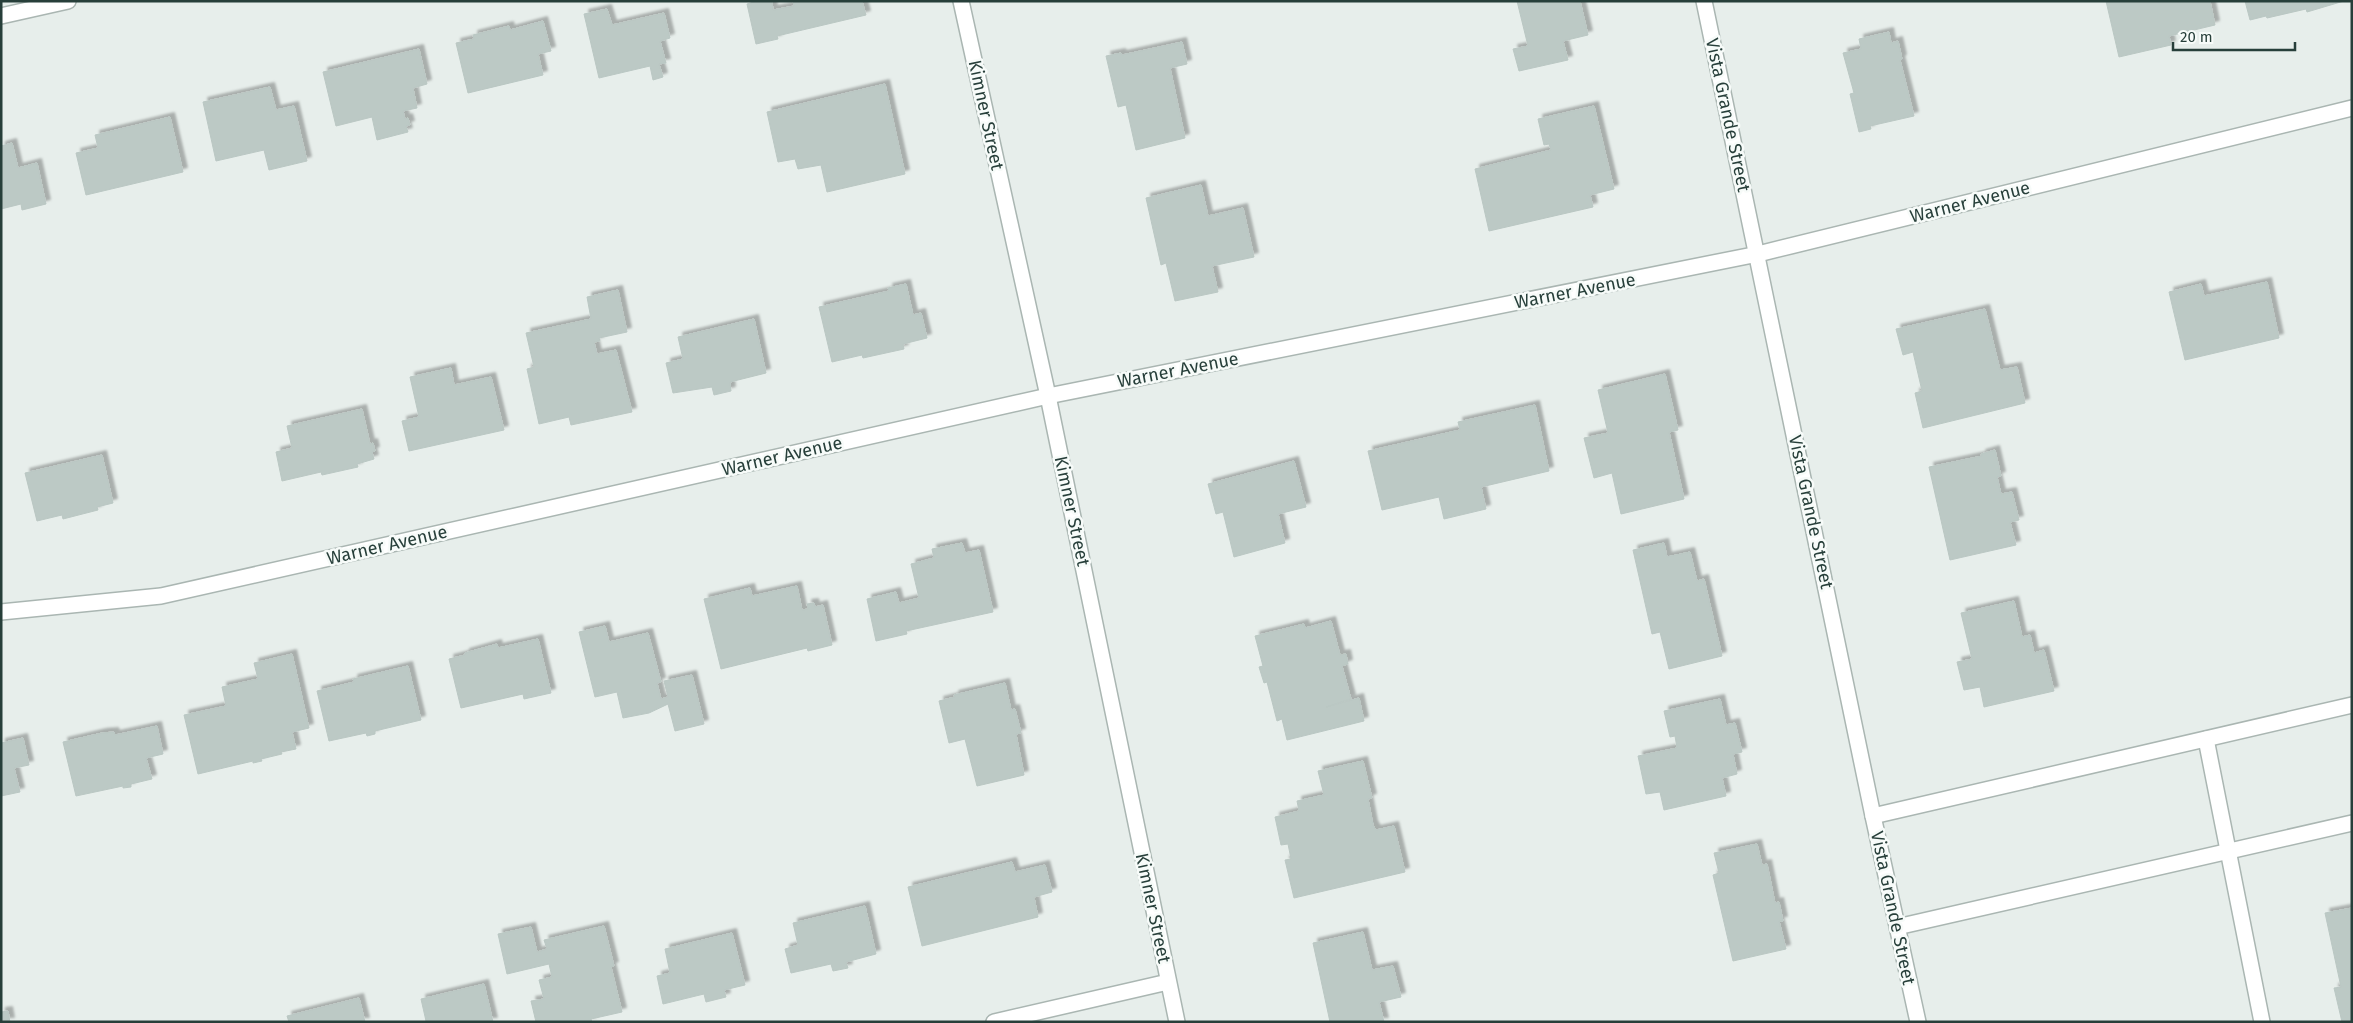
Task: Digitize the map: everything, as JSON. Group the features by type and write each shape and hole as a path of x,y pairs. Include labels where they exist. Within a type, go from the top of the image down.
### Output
{"street":[{"path":"1,16 68,1"},
{"name":"Kimner Street","path":"961,1 1048,396 1177,1022"},
{"name":"Vista Grande Street","path":"1704,1 1758,254 1873,816 1918,1022"},
{"name":"Warner Avenue","path":"1,612 161,596 1048,396 1758,254 2352,108"},
{"path":"1873,816 2352,705"},
{"path":"2206,739 2262,1022"},
{"path":"1897,927 2352,824"},
{"path":"994,1022 1168,982"}],"building":[{"path":"757,1 772,1 773,10 794,6 793,1 862,1 866,15 777,36 778,39 756,44 747,4"},
{"path":"1517,1 1580,1 1588,35 1563,41 1568,60 1519,71 1513,49 1528,46"},
{"path":"2106,1 2210,1 2215,25 2169,36 2171,45 2119,57"},
{"path":"2245,1 2344,1 2307,12 2306,9 2250,20"},
{"path":"607,9 612,25 664,13 670,38 660,41 666,63 659,64 663,77 653,80 650,66 599,78 584,14"},
{"path":"543,21 551,51 538,54 543,75 468,93 456,43 474,39 473,35 509,26 510,30"},
{"path":"1889,32 1891,43 1898,41 1902,59 1900,60 1914,116 1870,126 1871,129 1859,132 1850,94 1854,93 1843,53 1861,49 1859,39"},
{"path":"1182,42 1187,64 1170,68 1185,138 1136,150 1126,105 1118,107 1106,56 1121,53 1122,55"},
{"path":"419,49 427,84 413,88 417,108 403,111 405,119 408,118 410,125 406,126 408,132 377,140 372,117 336,126 323,72"},
{"path":"885,84 905,174 827,192 821,165 798,169 795,159 778,162 767,112"},
{"path":"270,87 276,110 294,106 307,161 269,170 264,150 216,161 203,102"},
{"path":"1594,106 1614,189 1590,195 1593,207 1489,231 1475,169 1551,150 1549,144 1544,145 1538,119"},
{"path":"170,117 183,172 86,195 76,153 98,148 95,135"},
{"path":"12,143 18,168 37,163 46,204 22,210 21,204 1,209 1,146"},
{"path":"1201,185 1208,216 1243,208 1254,257 1212,266 1218,292 1175,301 1166,263 1161,265 1146,198"},
{"path":"2267,282 2279,338 2185,360 2169,292 2201,284 2204,296"},
{"path":"906,284 913,315 921,313 927,338 903,344 904,349 863,358 862,355 832,362 819,307 889,291 888,288"},
{"path":"618,290 627,332 599,338 600,341 594,342 597,354 616,350 632,412 571,425 569,417 539,424 527,369 534,367 526,333 591,319 587,297"},
{"path":"1985,309 2000,370 2017,367 2025,403 1923,428 1915,393 1922,391 1913,352 1903,355 1896,329"},
{"path":"754,319 766,373 730,382 731,391 714,395 712,387 673,393 666,363 683,359 678,337"},
{"path":"451,368 454,385 491,377 504,430 409,451 402,421 419,417 410,377"},
{"path":"1665,374 1678,430 1669,432 1684,499 1621,514 1612,473 1594,478 1584,438 1608,433 1598,390"},
{"path":"1535,405 1549,471 1481,487 1486,509 1444,519 1439,497 1382,510 1368,451 1460,430 1458,422"},
{"path":"362,409 370,444 373,443 375,451 372,452 374,459 357,464 358,467 322,475 321,472 282,481 276,452 292,448 287,426"},
{"path":"1995,450 2001,476 1997,477 2001,494 2012,492 2019,520 2010,522 2016,545 1950,560 1929,467 1982,456 1981,454"},
{"path":"102,455 113,503 97,507 98,510 63,519 62,515 37,521 25,473"},
{"path":"1294,461 1306,507 1278,514 1285,543 1234,557 1223,512 1216,514 1208,484"},
{"path":"962,543 965,553 979,550 993,612 906,631 907,634 876,641 867,599 896,592 899,603 919,598 911,564 934,558 932,549"},
{"path":"1664,543 1667,557 1690,552 1697,581 1704,579 1722,656 1669,669 1660,632 1652,634 1633,550"},
{"path":"797,586 802,610 808,609 807,604 814,603 815,607 823,605 832,645 808,651 807,648 721,669 704,599 750,588 752,596"},
{"path":"2014,601 2022,637 2030,635 2034,653 2044,650 2054,691 1984,707 1980,687 1964,690 1957,662 1972,659 1961,613"},
{"path":"1331,621 1340,655 1346,654 1348,664 1342,666 1351,699 1326,707 1359,698 1364,721 1287,740 1282,719 1277,721 1267,682 1264,683 1259,667 1263,666 1255,636 1304,624 1305,628"},
{"path":"605,626 609,642 648,633 661,682 657,683 661,699 668,697 664,681 692,675 704,724 675,731 668,704 649,713 623,718 617,692 595,697 579,632"},
{"path":"538,639 551,693 524,699 523,694 461,708 449,659 497,644 498,648"},
{"path":"292,654 309,728 292,732 296,749 261,759 262,761 253,763 253,761 198,774 184,715 226,706 222,687 258,679 254,663"},
{"path":"408,666 421,720 375,731 375,734 367,736 366,733 329,741 317,691 354,682 353,679"},
{"path":"1005,683 1011,710 1015,709 1021,733 1016,734 1024,775 977,786 965,739 949,743 939,701 955,697 954,695"},
{"path":"1720,699 1726,725 1735,723 1742,752 1733,754 1737,774 1722,778 1726,796 1664,810 1660,792 1646,794 1638,756 1677,748 1675,736 1670,737 1664,711"},
{"path":"157,726 163,754 146,758 152,779 131,784 131,787 123,788 123,786 76,796 63,742 102,733 114,732 115,735"},
{"path":"23,738 29,765 14,768 20,792 1,796 1,743"},
{"path":"1363,761 1372,798 1368,799 1373,825 1376,830 1394,826 1405,872 1294,898 1285,860 1291,859 1288,844 1281,845 1275,817 1299,811 1297,801 1324,795 1318,771"},
{"path":"1757,844 1762,865 1767,864 1775,903 1779,902 1783,921 1779,921 1786,949 1733,961 1713,875 1719,873 1714,853"},
{"path":"1012,862 1015,872 1045,865 1052,892 1034,897 1038,917 922,946 908,887"},
{"path":"865,906 876,954 846,962 848,968 833,971 831,964 791,973 785,949 798,945 793,923"},
{"path":"2352,908 2352,1022 2342,1022 2334,988 2341,987 2325,913"},
{"path":"604,926 614,966 611,967 622,1012 591,1019 592,1022 536,1022 531,1001 544,999 539,980 552,977 549,964 507,974 498,934 531,927 537,952 547,949 544,940"},
{"path":"1363,932 1372,970 1393,966 1401,997 1379,1002 1384,1022 1330,1022 1313,943"},
{"path":"732,933 745,985 724,990 726,997 706,1002 704,994 663,1004 657,976 670,973 665,949"},
{"path":"484,984 493,1022 424,1022 426,1021 421,999"},
{"path":"359,998 365,1022 289,1022 287,1016"},
{"path":"8,1011 10,1022 1,1022 1,1012"}]}
